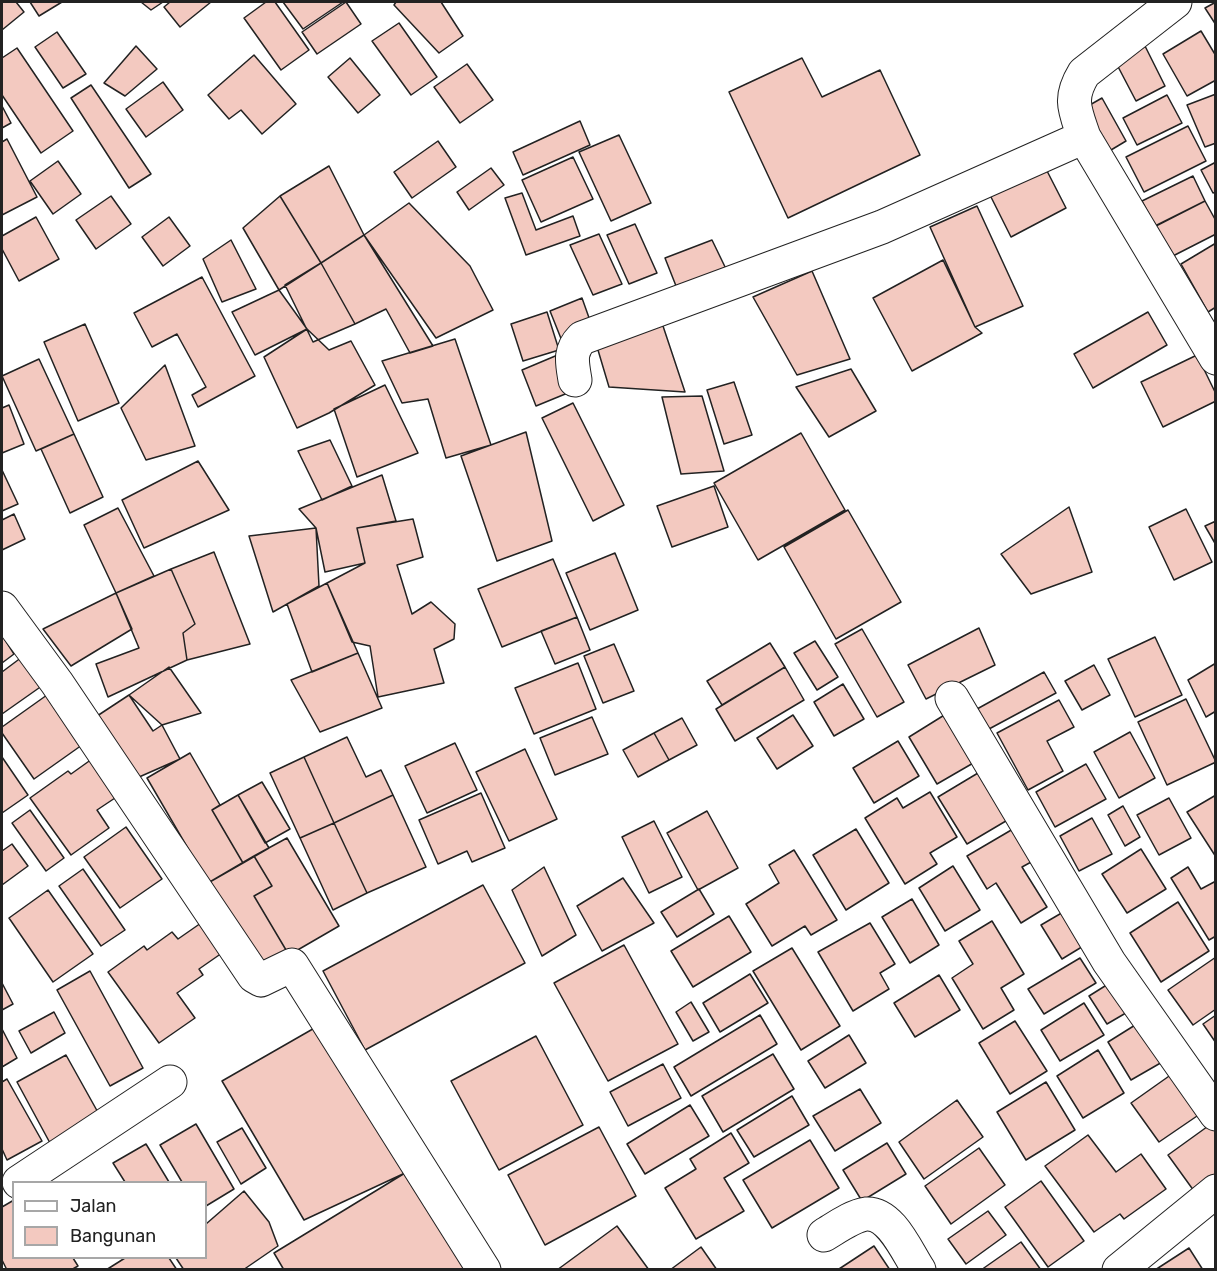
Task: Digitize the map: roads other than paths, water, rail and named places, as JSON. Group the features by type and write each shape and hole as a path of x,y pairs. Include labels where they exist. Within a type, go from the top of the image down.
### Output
{"street":[{"path":"1175,2 1084,73 1074,90 1074,106 1084,137 1215,357"},
{"path":"575,380 571,360 574,346 582,338 882,228 1084,137"},
{"path":"2,608 57,683 254,976 261,980 292,965 484,1269"},
{"path":"952,698 1110,962 1215,1114"},
{"path":"22,1181 170,1082"},
{"path":"1119,1269 1215,1191"},
{"path":"824,1235 860,1217 878,1216 888,1223 919,1269"}]}
